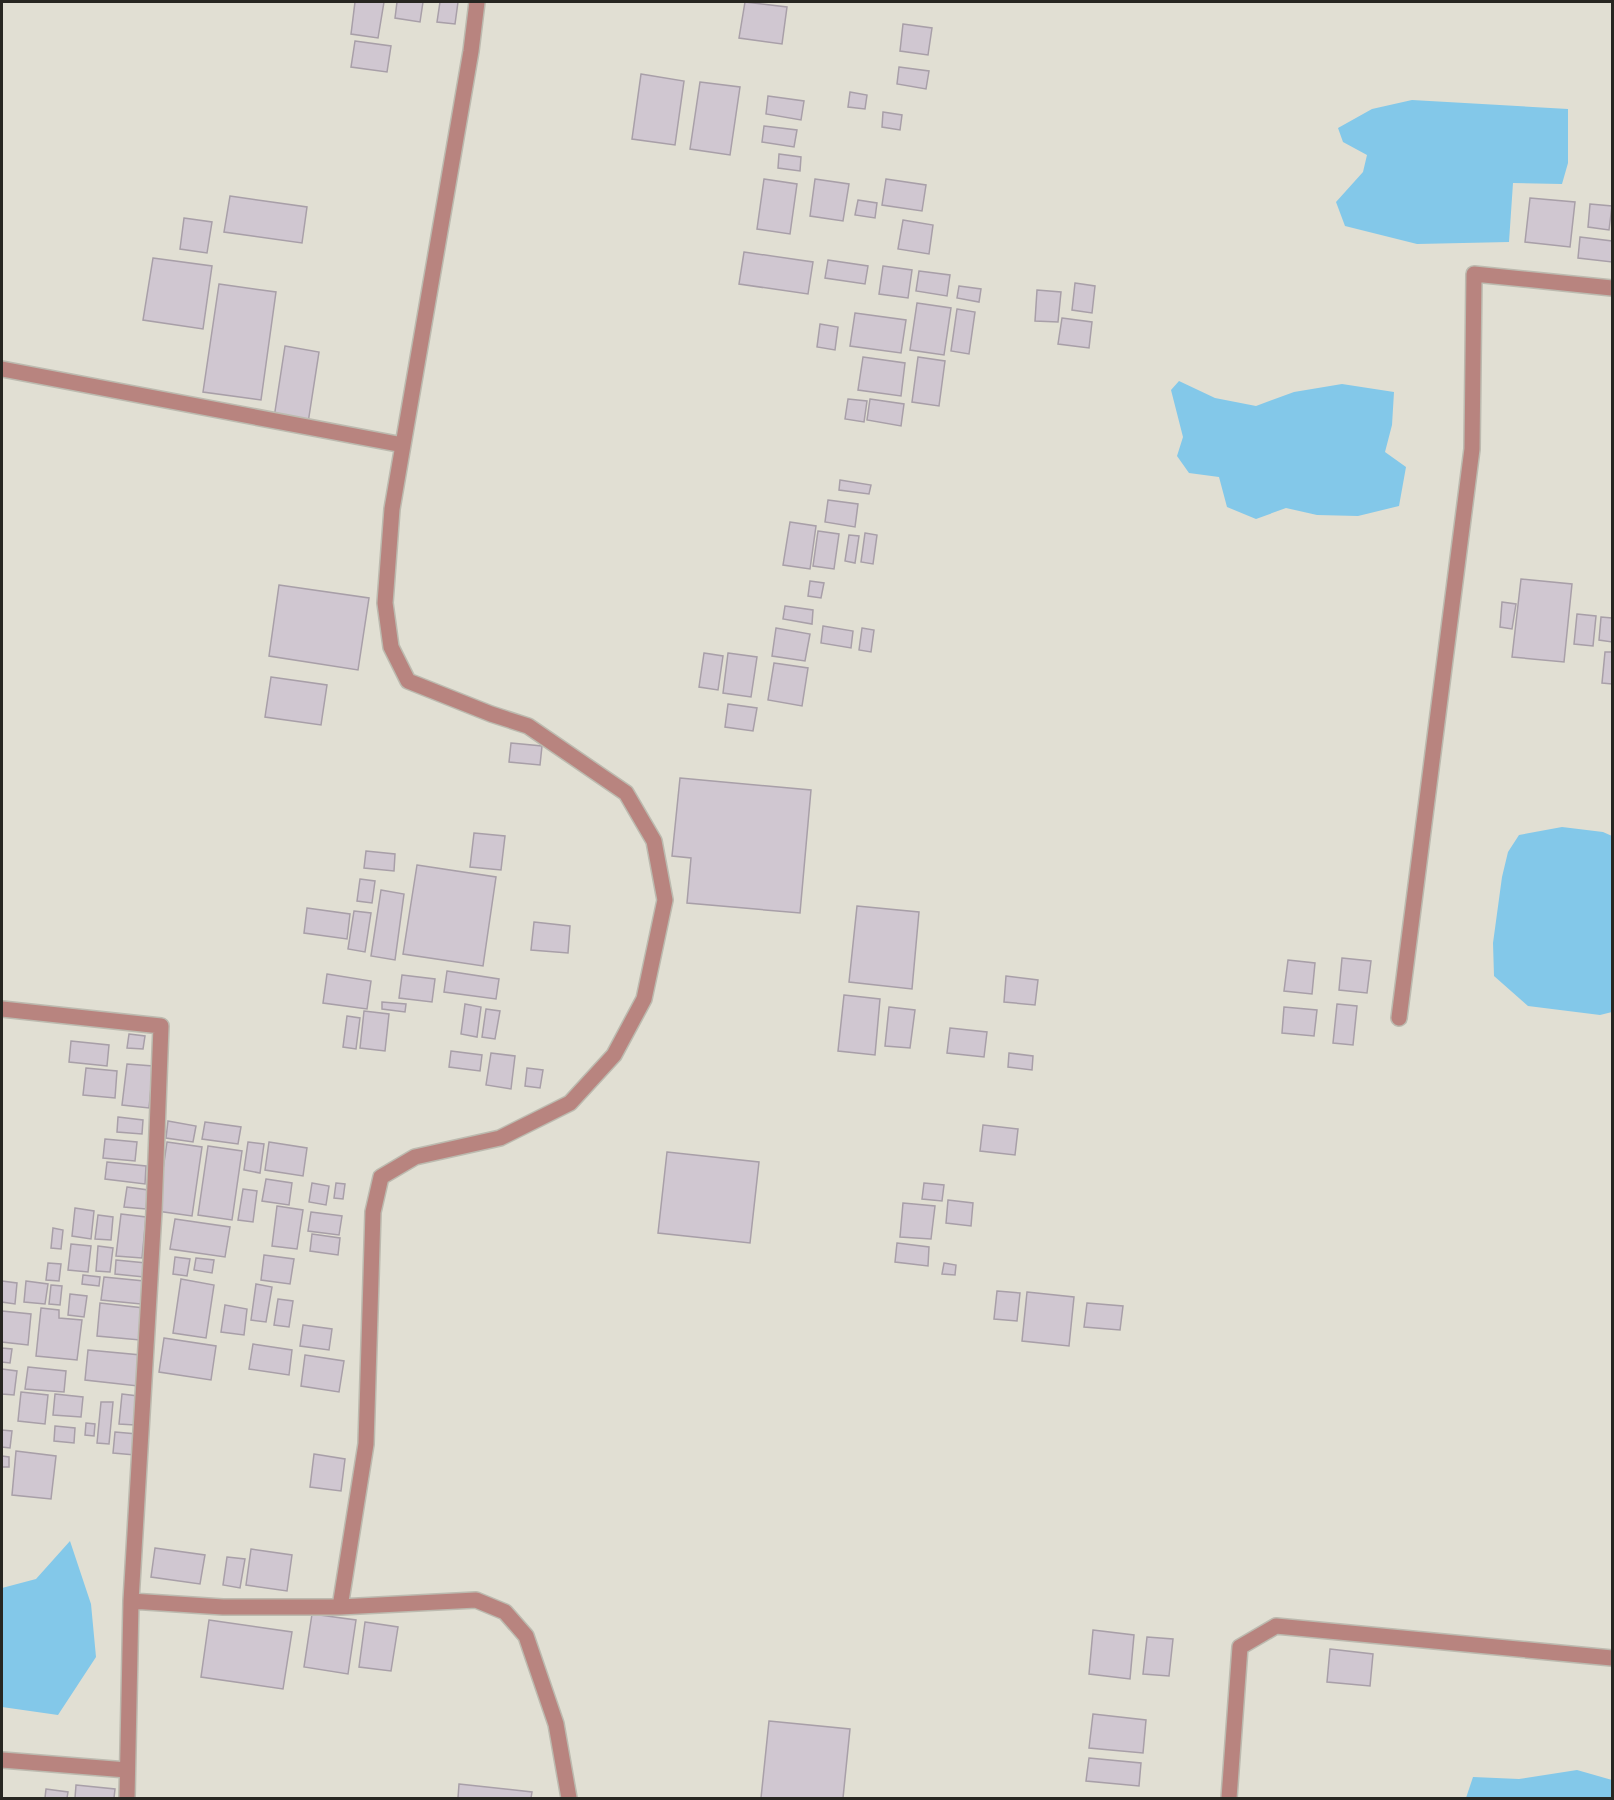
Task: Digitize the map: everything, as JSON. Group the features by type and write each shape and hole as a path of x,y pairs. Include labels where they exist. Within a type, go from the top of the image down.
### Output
{"street":[{"path":"340,1607 366,1444 373,1212 381,1177 416,1157 500,1138 570,1103 614,1055 644,999 665,900 654,841 626,793 528,726 408,681 391,647 385,603 392,509 471,51 477,2"},
{"path":"1399,1018 1472,449 1474,274 1612,288"},
{"path":"2,369 403,445"},
{"path":"2,1009 161,1026 154,1211 131,1601 127,1798"},
{"path":"131,1601 223,1607 340,1607 476,1600 505,1612 526,1636 545,1691 556,1724 569,1798"},
{"path":"1229,1798 1240,1647 1276,1626 1612,1658"},
{"path":"2,1760 127,1770"}],"water":[{"path":"1412,100 1568,109 1568,163 1562,184 1513,183 1509,242 1417,244 1345,226 1336,202 1363,172 1367,155 1343,142 1338,128 1372,109"},
{"path":"1179,381 1215,398 1256,406 1294,392 1342,384 1394,392 1392,425 1385,452 1406,467 1399,506 1358,516 1317,515 1286,508 1256,519 1227,507 1219,477 1189,473 1177,456 1183,437 1171,390"},
{"path":"1562,827 1603,832 1612,836 1612,1012 1600,1015 1528,1006 1494,976 1493,943 1502,877 1508,852 1519,835"},
{"path":"70,1541 91,1604 96,1657 58,1715 2,1707 2,1588 36,1579"},
{"path":"1577,1770 1612,1780 1612,1798 1466,1798 1473,1777 1519,1779"}],"building":[{"path":"355,2 384,2 378,38 351,34"},
{"path":"397,2 423,2 420,22 395,18"},
{"path":"440,2 458,2 455,24 437,22"},
{"path":"745,2 787,7 782,44 739,38"},
{"path":"903,24 932,28 928,55 900,51"},
{"path":"355,41 391,46 387,72 351,67"},
{"path":"899,67 929,71 926,89 897,84"},
{"path":"641,74 684,81 675,145 632,139"},
{"path":"700,82 740,87 730,155 690,149"},
{"path":"850,92 867,95 865,109 848,107"},
{"path":"768,96 804,101 801,120 766,114"},
{"path":"883,112 902,115 900,130 882,127"},
{"path":"764,126 797,130 794,147 762,142"},
{"path":"779,154 801,157 800,171 778,168"},
{"path":"764,179 797,184 790,234 757,229"},
{"path":"815,179 849,184 843,221 810,216"},
{"path":"886,179 926,185 922,211 882,205"},
{"path":"230,196 307,207 302,243 224,232"},
{"path":"1530,198 1575,202 1570,247 1525,242"},
{"path":"858,200 877,203 875,218 855,215"},
{"path":"1590,204 1612,206 1609,230 1588,227"},
{"path":"184,218 212,222 207,253 180,249"},
{"path":"903,220 933,225 929,254 898,249"},
{"path":"1580,237 1612,241 1612,262 1578,258"},
{"path":"744,252 813,262 808,294 739,284"},
{"path":"153,258 212,266 203,329 143,320"},
{"path":"828,260 868,266 865,284 825,278"},
{"path":"883,266 912,270 908,298 879,294"},
{"path":"919,271 950,275 947,296 916,291"},
{"path":"1075,283 1095,286 1092,313 1072,310"},
{"path":"219,284 276,292 261,400 203,392"},
{"path":"959,286 981,289 979,302 957,298"},
{"path":"1037,290 1061,292 1058,322 1035,321"},
{"path":"917,303 951,308 944,355 910,350"},
{"path":"957,309 975,312 969,354 951,351"},
{"path":"855,313 906,320 901,353 850,346"},
{"path":"1062,318 1092,322 1089,348 1058,344"},
{"path":"820,324 838,327 835,350 817,347"},
{"path":"285,346 319,352 308,423 274,418"},
{"path":"863,357 905,363 901,396 858,390"},
{"path":"918,357 945,361 939,406 912,402"},
{"path":"848,399 867,401 864,422 845,419"},
{"path":"870,399 904,404 901,426 867,420"},
{"path":"840,480 871,485 869,494 839,490"},
{"path":"828,500 858,504 855,527 825,522"},
{"path":"790,522 816,526 810,569 783,565"},
{"path":"818,531 839,534 834,569 813,566"},
{"path":"865,533 877,535 873,564 861,562"},
{"path":"849,535 859,536 855,563 845,561"},
{"path":"1521,579 1572,584 1564,662 1512,657"},
{"path":"810,581 824,583 821,598 808,596"},
{"path":"279,585 369,598 358,670 269,656"},
{"path":"1502,602 1516,604 1512,629 1500,627"},
{"path":"785,606 813,610 812,624 783,619"},
{"path":"1577,614 1596,616 1593,646 1574,644"},
{"path":"1601,617 1612,618 1612,642 1599,640"},
{"path":"823,626 853,631 851,648 821,643"},
{"path":"776,628 810,634 805,661 772,656"},
{"path":"862,628 874,630 871,652 859,650"},
{"path":"1605,652 1612,652 1612,684 1602,683"},
{"path":"704,653 723,656 718,690 699,687"},
{"path":"728,653 757,657 751,697 723,693"},
{"path":"774,663 808,668 802,706 768,700"},
{"path":"271,677 327,685 321,725 265,717"},
{"path":"728,704 757,708 753,731 725,727"},
{"path":"511,743 542,746 540,765 509,762"},
{"path":"680,778 811,790 800,913 687,903 691,858 672,856"},
{"path":"474,833 505,836 501,870 470,867"},
{"path":"366,851 395,854 394,871 364,868"},
{"path":"417,865 496,877 483,966 403,954"},
{"path":"360,879 375,881 372,903 357,901"},
{"path":"381,890 404,894 395,960 371,956"},
{"path":"857,906 919,912 912,989 849,982"},
{"path":"307,908 350,914 347,939 304,933"},
{"path":"354,911 371,913 365,952 348,949"},
{"path":"534,922 570,926 568,953 531,950"},
{"path":"1342,958 1371,961 1367,993 1339,990"},
{"path":"1288,960 1315,963 1312,994 1284,991"},
{"path":"447,971 499,979 496,999 444,992"},
{"path":"327,974 371,981 367,1009 323,1003"},
{"path":"402,975 435,979 432,1002 399,998"},
{"path":"1006,976 1038,980 1035,1005 1004,1002"},
{"path":"844,995 880,999 875,1055 838,1051"},
{"path":"382,1002 406,1004 405,1012 382,1009"},
{"path":"465,1004 481,1007 477,1037 461,1034"},
{"path":"1337,1004 1357,1006 1353,1045 1333,1043"},
{"path":"889,1007 915,1010 910,1048 885,1046"},
{"path":"1284,1007 1317,1010 1314,1036 1282,1033"},
{"path":"486,1009 500,1011 495,1039 482,1037"},
{"path":"364,1011 389,1014 385,1051 360,1048"},
{"path":"347,1016 360,1018 356,1049 343,1047"},
{"path":"950,1028 987,1032 984,1057 947,1053"},
{"path":"129,1034 145,1036 143,1049 127,1048"},
{"path":"71,1041 109,1045 107,1066 69,1062"},
{"path":"451,1051 482,1055 480,1071 449,1067"},
{"path":"491,1053 515,1056 511,1089 486,1085"},
{"path":"1009,1053 1033,1056 1032,1070 1008,1067"},
{"path":"127,1064 153,1066 149,1108 122,1105"},
{"path":"86,1068 117,1071 115,1098 83,1095"},
{"path":"527,1068 543,1070 540,1088 525,1086"},
{"path":"118,1117 143,1120 142,1134 117,1132"},
{"path":"168,1121 196,1126 193,1142 166,1138"},
{"path":"205,1122 241,1127 238,1144 202,1139"},
{"path":"983,1125 1018,1129 1015,1155 980,1151"},
{"path":"105,1139 137,1142 135,1161 103,1158"},
{"path":"167,1142 202,1147 192,1216 157,1211"},
{"path":"248,1142 264,1144 260,1173 244,1170"},
{"path":"269,1142 307,1148 303,1176 265,1170"},
{"path":"208,1146 242,1151 232,1220 198,1215"},
{"path":"667,1152 759,1162 750,1243 658,1233"},
{"path":"107,1162 146,1166 145,1184 105,1179"},
{"path":"266,1179 292,1183 289,1205 262,1201"},
{"path":"312,1183 329,1186 326,1205 309,1202"},
{"path":"336,1183 345,1184 343,1199 334,1198"},
{"path":"924,1183 944,1185 942,1201 922,1199"},
{"path":"127,1187 148,1190 146,1209 124,1207"},
{"path":"243,1189 257,1191 253,1222 238,1220"},
{"path":"948,1200 973,1203 971,1226 946,1223"},
{"path":"903,1203 935,1206 931,1239 900,1237"},
{"path":"277,1206 303,1210 297,1249 272,1246"},
{"path":"75,1208 94,1211 91,1239 72,1236"},
{"path":"311,1212 342,1216 339,1235 308,1231"},
{"path":"121,1214 146,1217 142,1258 116,1256"},
{"path":"98,1215 113,1217 111,1240 95,1239"},
{"path":"175,1219 230,1227 225,1257 170,1249"},
{"path":"53,1228 63,1230 61,1249 51,1248"},
{"path":"312,1234 340,1238 338,1255 310,1251"},
{"path":"897,1243 929,1247 928,1266 895,1262"},
{"path":"71,1244 91,1246 88,1272 68,1270"},
{"path":"98,1246 113,1248 110,1272 96,1271"},
{"path":"264,1255 294,1259 290,1284 261,1280"},
{"path":"175,1257 190,1259 187,1276 173,1274"},
{"path":"196,1258 214,1260 212,1273 194,1270"},
{"path":"116,1260 146,1263 144,1277 115,1274"},
{"path":"48,1263 61,1264 59,1281 46,1280"},
{"path":"944,1263 956,1265 955,1275 942,1274"},
{"path":"83,1275 100,1277 99,1286 82,1284"},
{"path":"104,1277 144,1281 141,1304 101,1300"},
{"path":"181,1279 214,1285 206,1338 173,1333"},
{"path":"2,1281 17,1283 15,1304 2,1302"},
{"path":"26,1281 48,1284 45,1304 24,1302"},
{"path":"256,1284 272,1287 266,1322 251,1320"},
{"path":"51,1285 62,1286 60,1305 49,1304"},
{"path":"997,1291 1020,1293 1017,1321 994,1319"},
{"path":"1027,1292 1074,1297 1069,1346 1022,1341"},
{"path":"70,1294 87,1296 84,1317 68,1315"},
{"path":"278,1299 293,1301 289,1327 274,1325"},
{"path":"100,1303 144,1308 140,1340 97,1336"},
{"path":"1087,1303 1123,1306 1120,1330 1084,1327"},
{"path":"225,1305 247,1309 244,1335 221,1332"},
{"path":"41,1308 59,1310 59,1318 82,1320 77,1360 36,1356"},
{"path":"2,1311 31,1314 28,1345 2,1342"},
{"path":"303,1325 332,1329 329,1350 300,1346"},
{"path":"164,1338 216,1346 211,1380 159,1372"},
{"path":"253,1344 292,1350 289,1375 249,1369"},
{"path":"2,1348 12,1349 10,1363 2,1362"},
{"path":"88,1350 141,1355 138,1386 85,1380"},
{"path":"305,1355 344,1361 339,1392 301,1386"},
{"path":"28,1367 66,1371 64,1392 25,1389"},
{"path":"2,1369 17,1371 14,1395 2,1394"},
{"path":"21,1392 48,1395 45,1424 18,1421"},
{"path":"55,1394 83,1397 81,1417 53,1415"},
{"path":"122,1394 138,1396 135,1425 119,1424"},
{"path":"101,1402 113,1402 109,1444 97,1443"},
{"path":"86,1423 95,1424 94,1436 85,1435"},
{"path":"55,1426 75,1428 74,1443 54,1441"},
{"path":"2,1430 12,1431 10,1448 2,1447"},
{"path":"115,1432 137,1434 135,1455 113,1453"},
{"path":"16,1451 56,1456 51,1499 12,1495"},
{"path":"314,1454 345,1459 341,1491 310,1487"},
{"path":"2,1456 9,1457 9,1467 2,1467"},
{"path":"155,1548 205,1555 200,1584 151,1577"},
{"path":"251,1549 292,1555 287,1591 246,1585"},
{"path":"227,1557 245,1559 240,1588 223,1585"},
{"path":"312,1614 356,1620 348,1674 304,1667"},
{"path":"209,1620 292,1632 283,1689 201,1677"},
{"path":"365,1622 398,1627 391,1671 359,1667"},
{"path":"1093,1630 1134,1635 1130,1679 1089,1674"},
{"path":"1147,1637 1173,1639 1169,1676 1143,1674"},
{"path":"1330,1649 1373,1654 1370,1686 1327,1682"},
{"path":"1093,1714 1146,1720 1143,1753 1089,1748"},
{"path":"769,1721 850,1729 843,1798 761,1798"},
{"path":"1089,1758 1141,1763 1139,1786 1086,1781"},
{"path":"459,1784 532,1792 531,1798 458,1798"},
{"path":"76,1785 115,1789 114,1798 75,1798"},
{"path":"46,1789 68,1792 67,1798 45,1798"}]}
